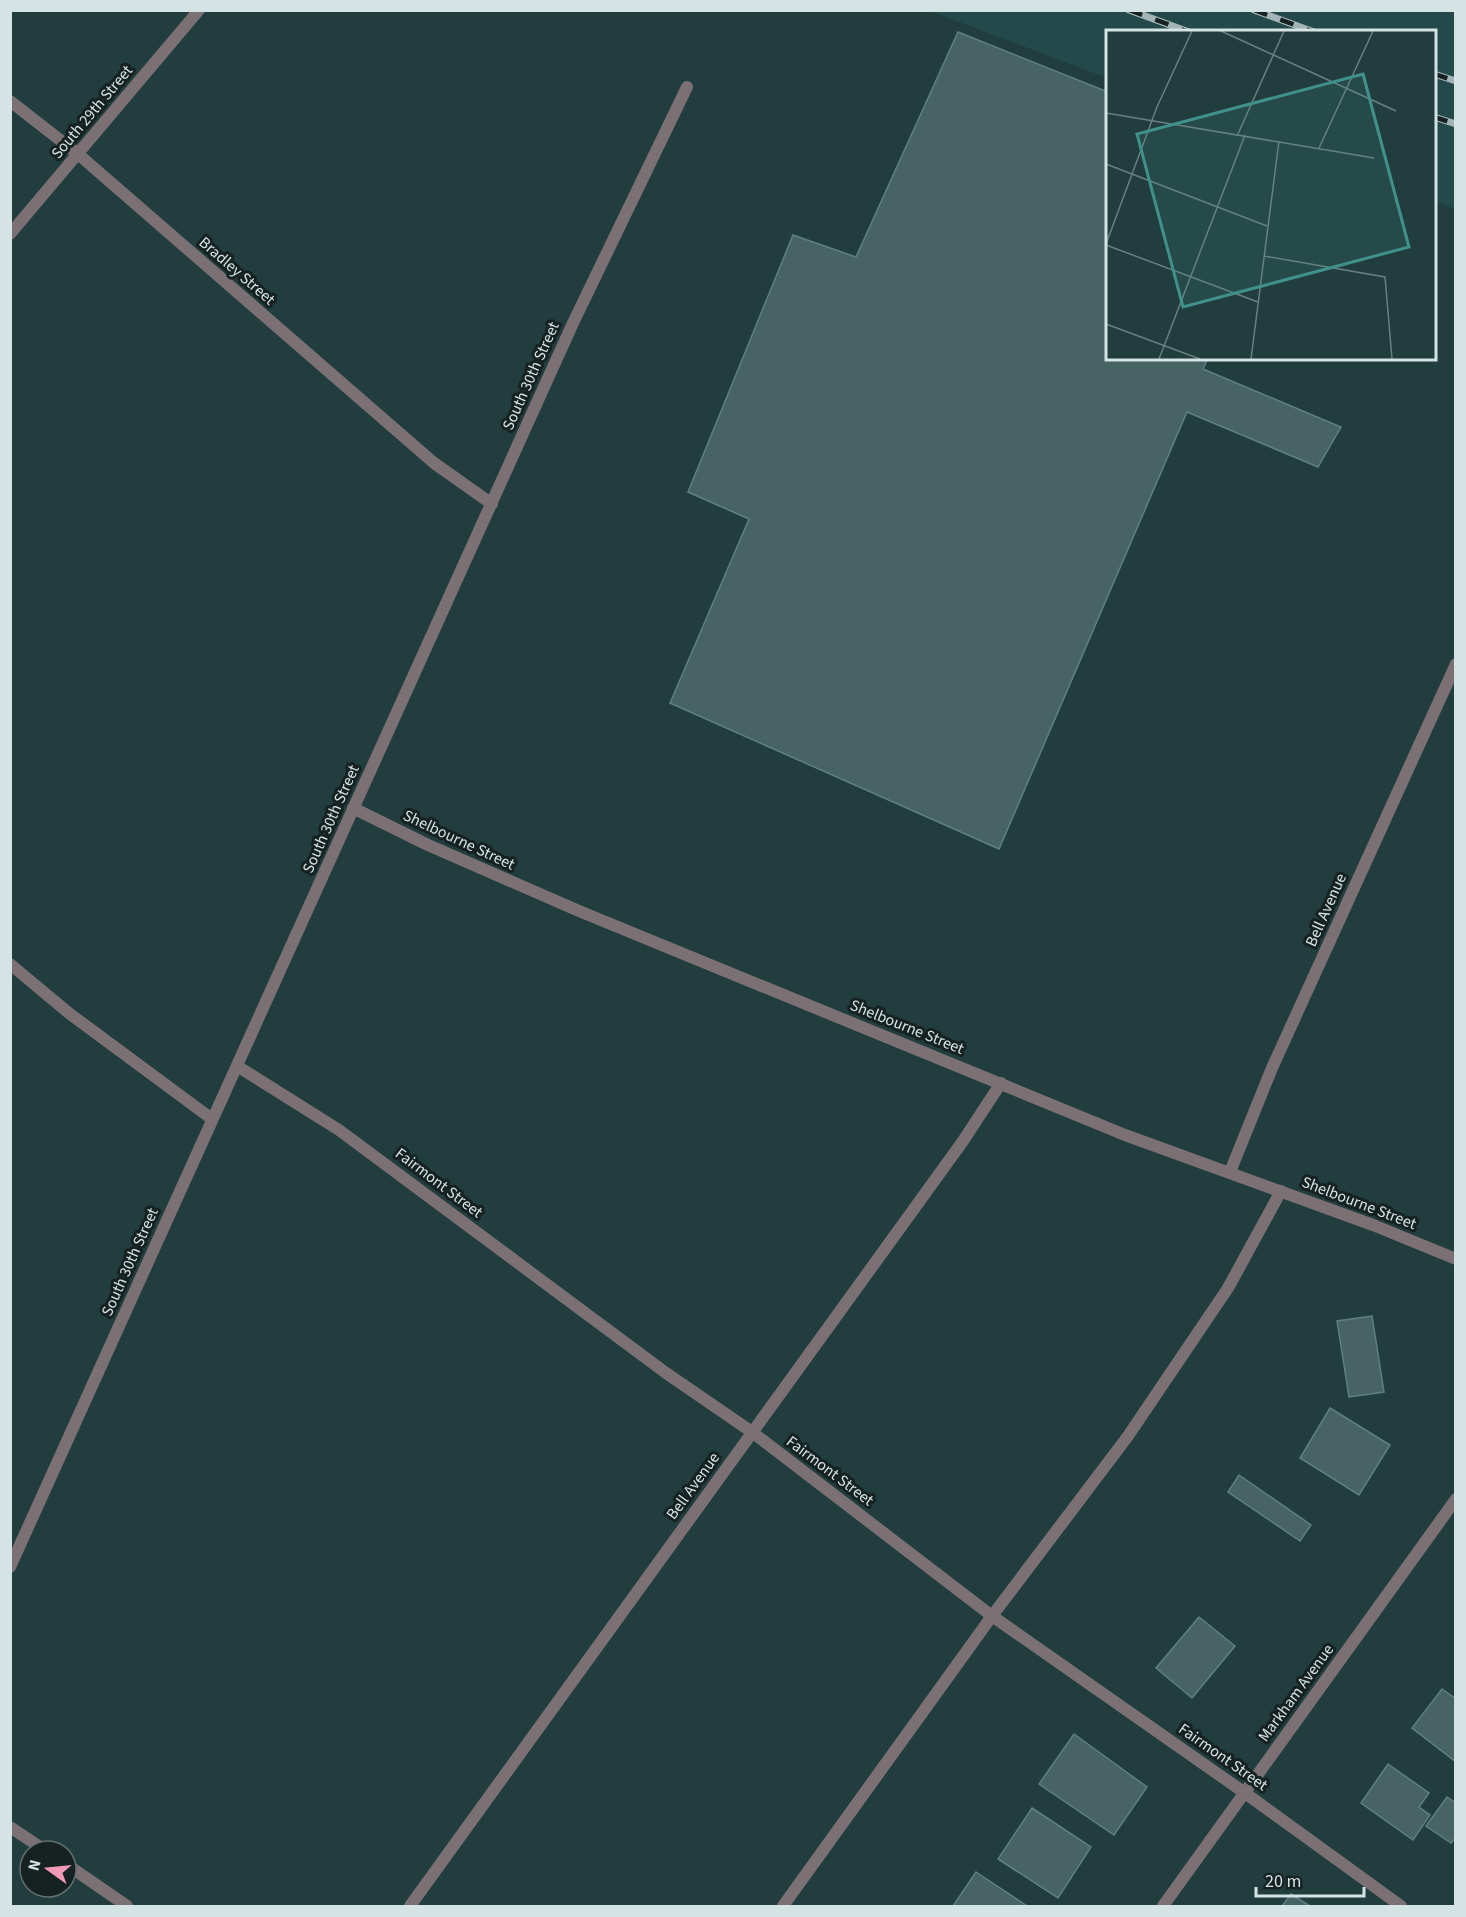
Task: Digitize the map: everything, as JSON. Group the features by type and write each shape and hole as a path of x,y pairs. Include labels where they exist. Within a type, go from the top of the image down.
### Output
{"street":[{"name":"South 29th Street","path":"10,234 199,10"},
{"name":"South 30th Street","path":"10,1567 573,322 687,87"},
{"name":"Bradley Street","path":"10,101 78,154 440,467 492,504"},
{"name":"Bell Avenue","path":"1230,1172 1272,1068 1455,664"},
{"name":"Shelbourne Street","path":"353,808 428,846 579,911 1125,1135 1373,1225 1455,1259"},
{"path":"10,964 70,1014 212,1119"},
{"name":"Fairmont Street","path":"237,1066 339,1130 666,1373 752,1432 992,1616 1245,1793 1401,1906"},
{"name":"Bell Avenue","path":"410,1906 963,1141 1001,1083"},
{"path":"783,1906 992,1616 1128,1436 1228,1288 1281,1191"},
{"name":"Markham Avenue","path":"1164,1906 1455,1499"},
{"path":"10,1827 28,1839"},
{"path":"78,1872 127,1906"}],"shaded area":[{"path":"930,11 1455,11 1455,209 1436,201 1436,30 1106,30 1106,78"}],"building":[{"path":"958,32 1106,91 1106,360 1207,360 1203,369 1341,427 1318,467 1187,412 999,849 670,703 749,519 688,492 793,235 856,257"},
{"path":"1372,1316 1384,1392 1349,1397 1337,1321"},
{"path":"1330,1408 1390,1445 1359,1495 1300,1458"},
{"path":"1239,1475 1311,1525 1300,1541 1228,1492"},
{"path":"1199,1617 1235,1646 1192,1698 1156,1668"},
{"path":"1442,1689 1456,1699 1456,1762 1412,1728"},
{"path":"1074,1734 1147,1787 1114,1835 1039,1784"},
{"path":"1388,1764 1429,1793 1419,1807 1430,1815 1413,1840 1361,1803"},
{"path":"1447,1797 1456,1803 1456,1837 1451,1843 1426,1826"},
{"path":"1032,1808 1091,1847 1058,1898 998,1859"},
{"path":"976,1872 1027,1906 953,1906"},
{"path":"1291,1894 1310,1906 1282,1906"}],"railway":[{"path":"1129,10 1184,30"},
{"path":"1254,10 1309,30"},
{"path":"1436,75 1456,81"},
{"path":"1436,118 1456,124"}]}
